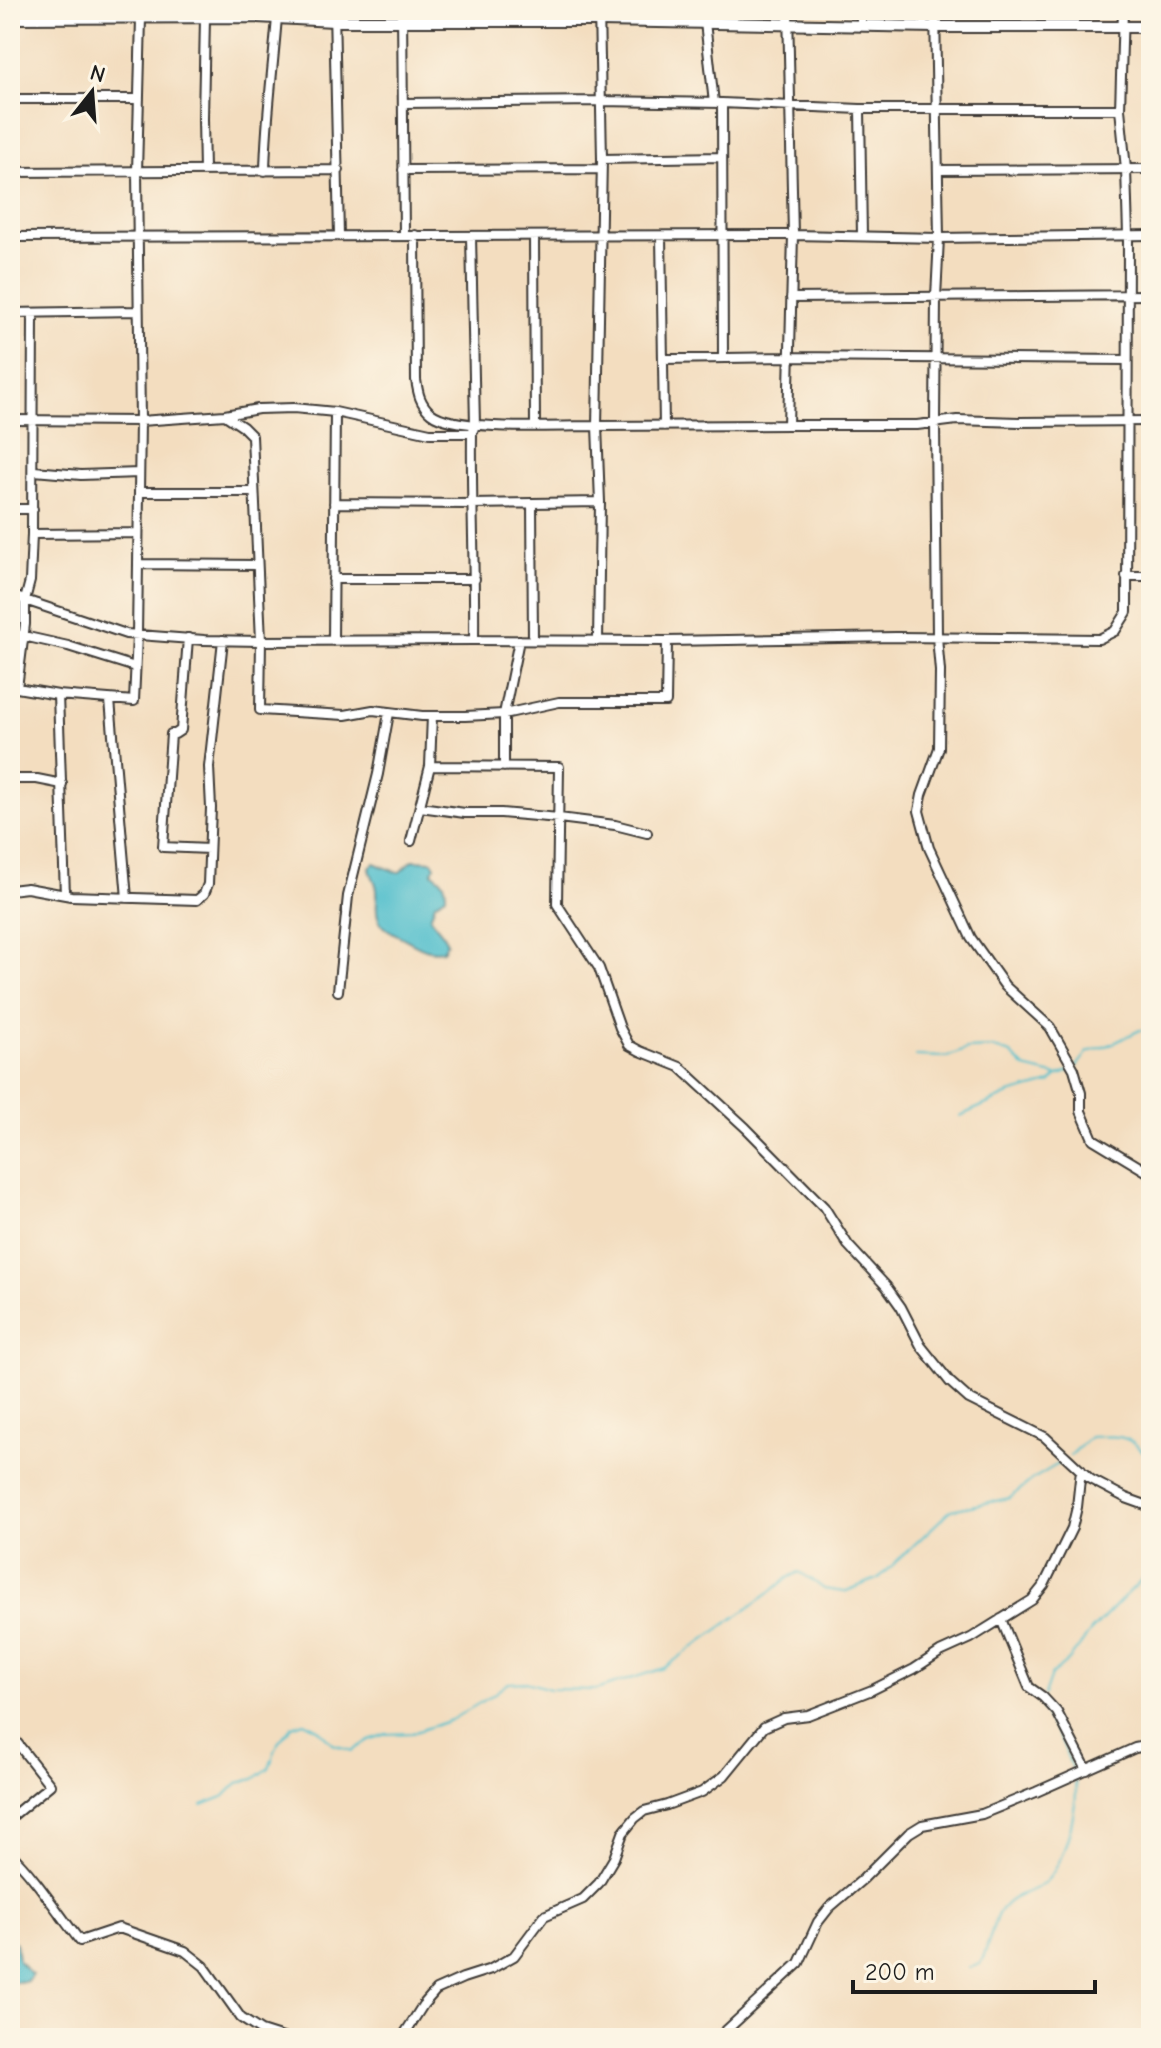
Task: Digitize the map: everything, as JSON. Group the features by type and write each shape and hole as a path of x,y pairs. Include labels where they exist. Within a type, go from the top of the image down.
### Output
{"street":[{"path":"788,10 793,235 788,425"},
{"path":"861,10 861,26"},
{"path":"935,10 939,238 935,422 939,748 919,811 929,848 971,938 1005,986 1050,1027 1074,1069 1081,1093 1081,1111 1093,1139 1151,1174"},
{"path":"10,595 137,635 223,640 1099,639 1115,631 1127,612 1128,235 1120,109 1123,10"},
{"path":"10,18 60,14 141,18 257,14 277,17 599,15 789,25 1151,27"},
{"path":"402,15 404,235"},
{"path":"598,641 600,502 597,426 602,164 599,15"},
{"path":"334,16 339,236"},
{"path":"204,171 205,17"},
{"path":"265,171 266,123 277,17"},
{"path":"33,313 34,471 30,581 25,600 17,688 58,695 134,701 140,421 137,172 141,18"},
{"path":"705,22 718,103 722,157 723,358"},
{"path":"10,99 139,99"},
{"path":"404,103 601,101 860,109 1120,109"},
{"path":"860,109 862,236"},
{"path":"403,170 722,157"},
{"path":"938,170 1151,169"},
{"path":"10,172 339,170"},
{"path":"415,235 416,380 419,398 431,413 473,429"},
{"path":"10,237 793,235 939,238 1151,235"},
{"path":"471,236 474,640"},
{"path":"534,236 535,426"},
{"path":"661,236 664,426"},
{"path":"791,298 1151,295"},
{"path":"10,313 138,311"},
{"path":"663,359 1127,360"},
{"path":"10,420 140,421 294,408 335,412 430,433 535,426 917,425 957,420 1151,421"},
{"path":"333,641 335,412"},
{"path":"225,415 252,436 261,641 260,710 345,715 373,710 465,716 504,714 559,702 666,702 667,641"},
{"path":"34,471 81,475 139,473"},
{"path":"139,492 254,492"},
{"path":"334,503 600,502"},
{"path":"532,503 533,640"},
{"path":"10,509 33,509"},
{"path":"32,534 138,533"},
{"path":"138,564 256,565"},
{"path":"1126,576 1151,576"},
{"path":"333,579 475,579"},
{"path":"10,633 68,646 135,667"},
{"path":"188,638 181,730 171,734 163,847 209,849"},
{"path":"10,890 27,888 65,895 197,900 204,894 208,884 211,808 209,767 223,640"},
{"path":"504,767 504,714 519,640"},
{"path":"58,695 65,895"},
{"path":"110,700 127,898"},
{"path":"338,991 348,896 378,774 389,713"},
{"path":"411,841 430,766 432,716"},
{"path":"430,766 559,767 557,904 599,968 629,1045 680,1067 824,1207 848,1245 901,1307 921,1346 950,1382 969,1399 1045,1437 1090,1479 1151,1507"},
{"path":"10,779 37,779 62,784"},
{"path":"420,807 465,813 559,818 615,825 647,833"},
{"path":"402,2038 436,1990 491,1969 514,1956 544,1916 583,1899 599,1883 614,1858 623,1833 635,1818 644,1811 702,1792 724,1776 764,1727 784,1718 808,1715 872,1690 971,1638 1032,1600 1044,1585 1072,1528 1081,1470"},
{"path":"1001,1619 1029,1687 1057,1712 1087,1770"},
{"path":"10,1734 50,1785 10,1818"},
{"path":"718,2038 799,1963 818,1922 829,1908 909,1833 922,1825 982,1814 1135,1748 1151,1745"},
{"path":"10,1853 28,1871 80,1941 119,1928 185,1951 204,1966 241,2018 261,2031 283,2038"}],"water":[{"path":"413,860 432,861 435,866 432,872 444,884 446,896 435,903 430,918 447,943 443,950 429,950 416,945 386,929 378,917 377,887 370,867 374,863 400,872"},
{"path":"10,1939 16,1943 18,1960 32,1975 27,1981 14,1982 10,1986"}],"waterway":[{"path":"1077,1066 1088,1052 1140,1030 1151,1030"},
{"path":"916,1056 947,1057 967,1049 991,1048 1011,1054 1025,1068 1058,1076 1072,1070"},
{"path":"960,1116 1009,1094 1050,1083 1058,1076"},
{"path":"1070,1456 1090,1437 1110,1437 1131,1441 1151,1461"},
{"path":"202,1805 225,1796 238,1783 254,1779 269,1768 278,1743 292,1726 304,1722 318,1729 333,1744 352,1751 386,1734 412,1733 451,1720 508,1683 526,1682 550,1689 596,1690 664,1668 799,1572 824,1589 844,1592 879,1578 951,1510 1010,1498 1033,1479 1065,1460"},
{"path":"1044,1695 1051,1675 1151,1573"},
{"path":"1043,1702 1042,1710 1064,1747 1073,1772"},
{"path":"969,1968 980,1964 1004,1906 1040,1886 1060,1861 1076,1797 1075,1778"}]}
